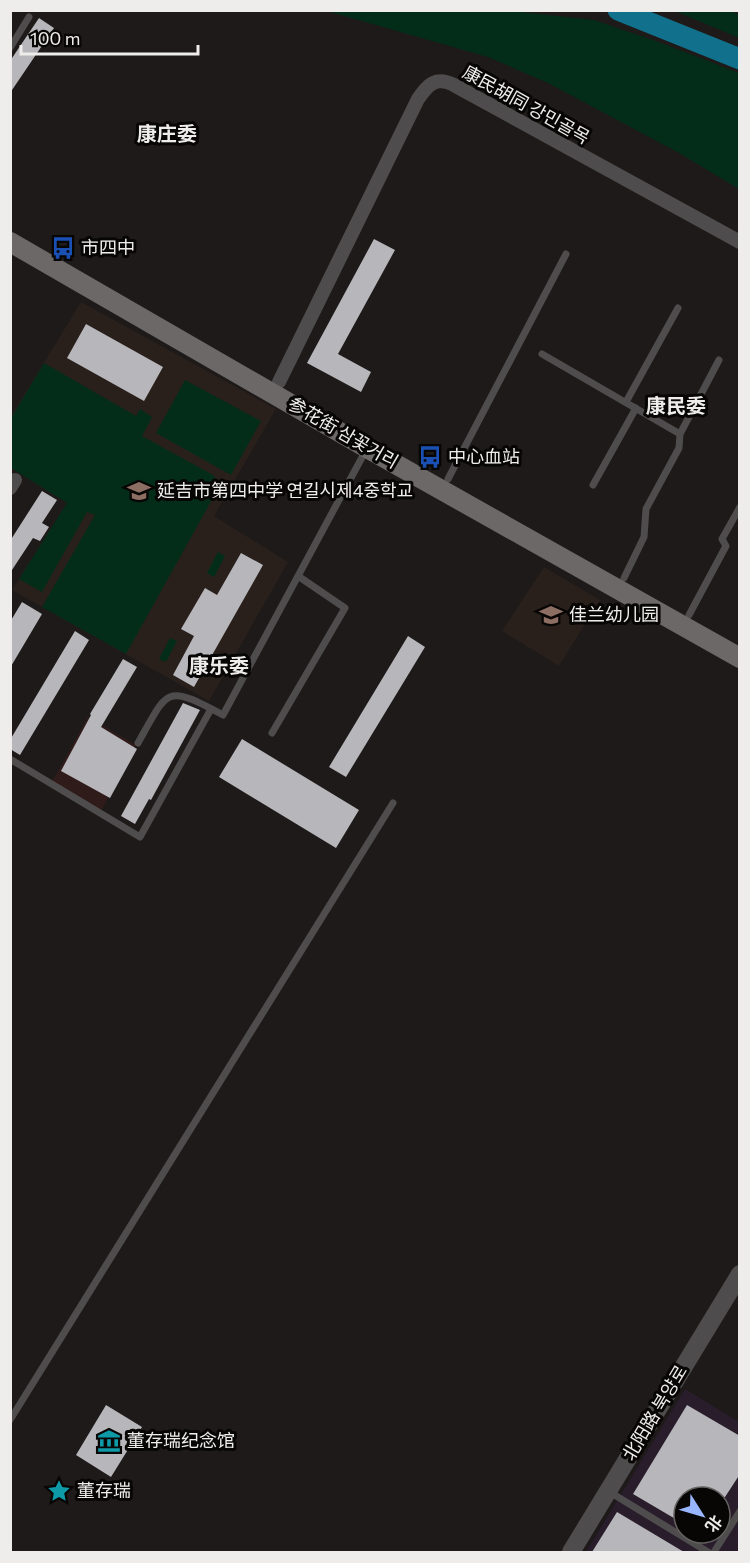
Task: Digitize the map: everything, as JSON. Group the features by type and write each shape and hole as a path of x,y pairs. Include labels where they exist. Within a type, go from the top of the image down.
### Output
{"main road":[{"name":"参花街 삼꽃거리","path":"10,228 740,643"},
{"name":"参花街 삼꽃거리","path":"10,242 367,448 740,658"}],"street":[{"name":"康民胡同 강민골목","path":"279,382 418,99 430,83 439,80 452,84 740,242"},
{"name":"北阳路 북양로","path":"571,1552 737,1282"}],"lane":[{"path":"10,48 29,17"},
{"path":"448,479 566,254"},
{"path":"626,402 678,308"},
{"path":"542,354 680,434"},
{"path":"624,578 644,537 646,509 679,448 680,434 719,360"},
{"path":"593,485 636,408"},
{"path":"138,743 159,705 174,694 187,696 223,715 367,448"},
{"path":"689,615 726,546 722,539 740,507"},
{"path":"273,733 345,608 298,576"},
{"path":"10,759 140,837 211,709"},
{"path":"10,1420 393,803"},
{"path":"608,1491 708,1552"},
{"path":"714,1552 739,1514"}],"shaded area":[{"name":"延吉市第四中学 연길시제4중학교","path":"81,302 276,409 214,516 288,562 209,701 12,590 67,503 11,468 10,418"},
{"name":"佳兰幼儿园","path":"544,567 600,600 559,666 502,631"},
{"path":"88,717 136,745 101,811 52,782"},
{"path":"685,1389 739,1422 739,1552 586,1552"}],"green space":[{"path":"327,11 511,11 594,20 739,73 739,189 679,153 548,83 488,57"},
{"path":"675,11 730,11 739,15 739,38"},
{"path":"44,363 136,416 140,409 152,417 142,436 213,475 219,482 219,487 126,654 42,607 95,515 87,512 42,592 19,579 67,503 11,468 11,418"},
{"path":"185,380 261,421 231,475 156,433"},
{"path":"218,552 225,556 214,577 207,573"},
{"path":"170,638 177,641 166,662 159,659"}],"building":[{"path":"39,18 54,28 10,93 10,61"},
{"path":"374,239 395,250 338,354 371,372 361,392 307,363"},
{"path":"86,324 163,367 144,401 67,358"},
{"path":"42,491 57,500 42,523 49,527 40,541 33,538 10,573 10,541"},
{"path":"241,553 263,565 194,687 173,675 194,636 181,629 205,588 217,595"},
{"path":"22,602 42,614 10,668 10,622"},
{"path":"75,631 89,640 20,755 10,749 10,740"},
{"path":"408,636 425,647 346,777 329,767"},
{"path":"123,659 137,667 101,727 137,749 110,798 61,771 90,714"},
{"path":"183,703 200,710 151,800 149,799 135,824 121,816"},
{"path":"242,739 359,810 336,848 219,777"},
{"name":"董存瑞纪念馆","path":"106,1405 142,1427 111,1477 76,1455"},
{"path":"687,1405 740,1436 740,1474 732,1486 672,1485 672,1517 633,1494"},
{"path":"617,1512 684,1552 592,1552"}],"waterway":[{"path":"618,10 740,59"}],"place":[{"name":"市四中","path":"63,248"},
{"name":"中心血站","path":"430,457"},
{"name":"延吉市第四中学 연길시제4중학교","path":"139,491"},
{"name":"佳兰幼儿园","path":"551,615"},
{"name":"董存瑞纪念馆","path":"109,1441"},
{"name":"董存瑞","path":"59,1491"}],"district":[{"name":"康庄委","path":"167,134"},
{"name":"康民委","path":"676,406"},
{"name":"康乐委","path":"219,666"}]}
